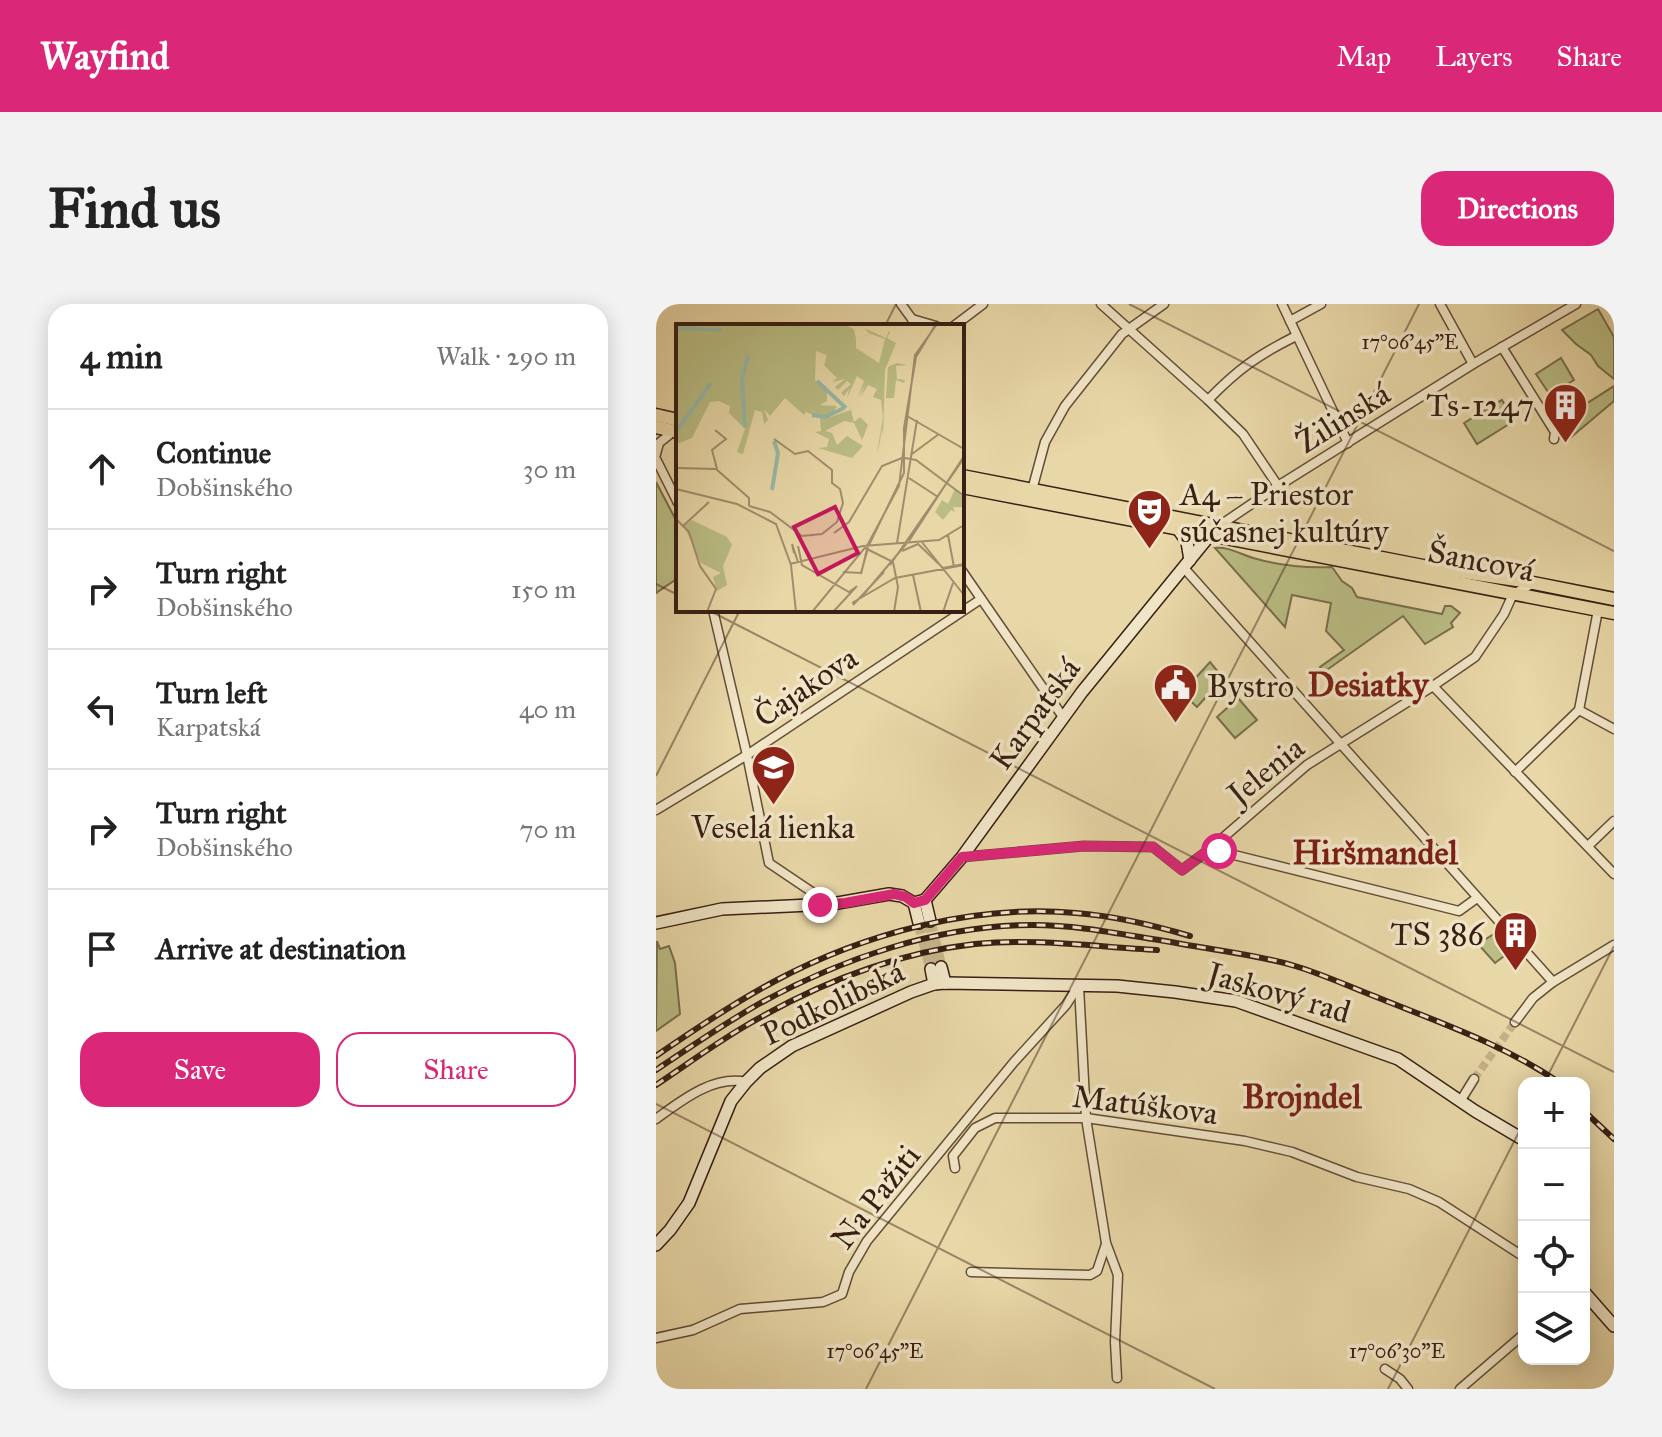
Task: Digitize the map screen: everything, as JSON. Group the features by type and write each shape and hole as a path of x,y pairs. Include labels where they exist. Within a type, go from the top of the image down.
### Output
{"main road":[{"path":"656,415 676,427"},
{"path":"656,427 676,428"},
{"name":"Šancová","path":"964,476 1614,613"},
{"name":"Šancová","path":"964,487 1178,529 1215,530 1614,599"}],"street":[{"path":"901,304 911,323"},
{"path":"957,324 983,304"},
{"path":"1101,304 1243,434 1278,486"},
{"path":"1032,490 1045,442 1065,406 1122,334 1164,304"},
{"path":"1282,304 1348,443"},
{"path":"1290,321 1321,304"},
{"path":"1440,304 1473,364"},
{"name":"Žilinská","path":"1215,530 1278,486 1473,364 1576,304"},
{"path":"1208,400 1234,373 1265,351 1296,336"},
{"path":"1502,347 1555,432 1554,439"},
{"path":"676,429 659,443 656,457 676,499"},
{"path":"1178,529 1187,542 1187,564 1276,672 1553,982"},
{"name":"Karpatská","path":"920,902 962,857 1063,717 1215,530"},
{"path":"964,574 1063,717"},
{"path":"1513,594 1533,583"},
{"name":"Jelenia","path":"962,857 1084,846 1153,847 1182,870 1307,765 1475,657 1504,614 1513,594"},
{"name":"Čajakova","path":"964,610 981,599"},
{"path":"1515,772 1579,710 1598,610"},
{"path":"713,612 769,863 815,894 820,905"},
{"name":"Čajakova","path":"656,810 747,755 962,612"},
{"path":"1433,686 1614,874"},
{"path":"1579,710 1614,729"},
{"path":"1588,846 1614,821"},
{"path":"1210,849 1459,911 1477,898"},
{"path":"656,923 722,909 845,903 894,894 920,902 924,922"},
{"path":"1515,1022 1533,998 1553,982 1614,945"},
{"path":"936,968 940,983"},
{"name":"Jaskový rad","path":"940,983 1117,986 1226,999 1388,1055 1407,1064 1518,1136"},
{"name":"Podkolibská","path":"656,1245 689,1203 731,1101 760,1068 792,1046 911,992 940,983"},
{"path":"1079,985 1086,1118 1106,1243 1118,1275 1117,1378"},
{"name":"Na Pažiti","path":"656,1338 693,1330 740,1309 823,1302 842,1294 849,1272 867,1241 1014,1062 1066,1005 1079,985"},
{"path":"1461,1100 1474,1079"},
{"path":"656,1119 687,1097 721,1083 746,1082"},
{"name":"Matúškova","path":"955,1168 953,1156 975,1128 995,1118 1086,1118 1245,1141 1292,1152 1333,1170 1409,1189 1439,1202 1518,1253"},
{"path":"971,1272 1090,1275 1097,1271 1106,1243"},
{"path":"1585,1293 1614,1326"},
{"path":"1460,1389 1518,1339"},
{"path":"1385,1369 1408,1389"}],"green space":[{"path":"1598,309 1614,337 1614,379 1562,330"},
{"path":"1561,358 1574,380 1550,395 1536,374"},
{"path":"1614,386 1614,401 1570,438 1557,431 1553,425"},
{"path":"1502,400 1514,421 1477,444 1464,423"},
{"path":"656,482 676,520 676,579 656,593"},
{"path":"1215,548 1226,548 1252,558 1285,565 1332,567 1357,597 1442,614 1445,606 1451,606 1460,613 1451,623 1453,627 1425,644 1403,616 1324,672 1320,667 1344,650 1326,631 1331,603 1292,595 1285,627"},
{"path":"1210,662 1223,678 1197,707 1182,693"},
{"path":"1238,698 1257,720 1235,738 1217,717"},
{"path":"1497,932 1512,950 1495,963 1478,944"},
{"path":"657,941 660,949 669,946 675,963 680,1014 656,1031"}],"tunnel":[{"path":"930,921 941,967"},
{"path":"919,923 931,969"},
{"path":"1474,1079 1515,1022"}],"tram line":[{"path":"1607,304 1614,316"}],"railway":[{"path":"656,1056 775,981 846,949 921,926 960,918 1037,911 1105,916 1190,936"},
{"path":"656,1070 757,1005 856,959 961,931 1033,925 1120,934 1249,955 1295,966 1470,1035 1551,1077"},
{"path":"656,1085 735,1032 801,996 857,972 915,955 998,942 1157,950"},
{"path":"1590,1117 1614,1139"}],"place":[{"name":"Ts-1247","path":"1565,444"},
{"name":"A4 – Priestor súčasnej kultúry","path":"1149,551"},
{"name":"Bystro","path":"1176,725"},
{"name":"Veselá lienka","path":"773,807"},
{"name":"TS 386","path":"1515,973"}],"district":[{"name":"Desiatky","path":"1368,684"},
{"name":"Hiršmandel","path":"1375,852"},
{"name":"Brojndel","path":"1302,1096"}],"route":[{"path":"820,905 889,894 906,897 914,903 925,900 962,857 1084,846 1153,847 1182,870 1210,849 1219,851"}]}
